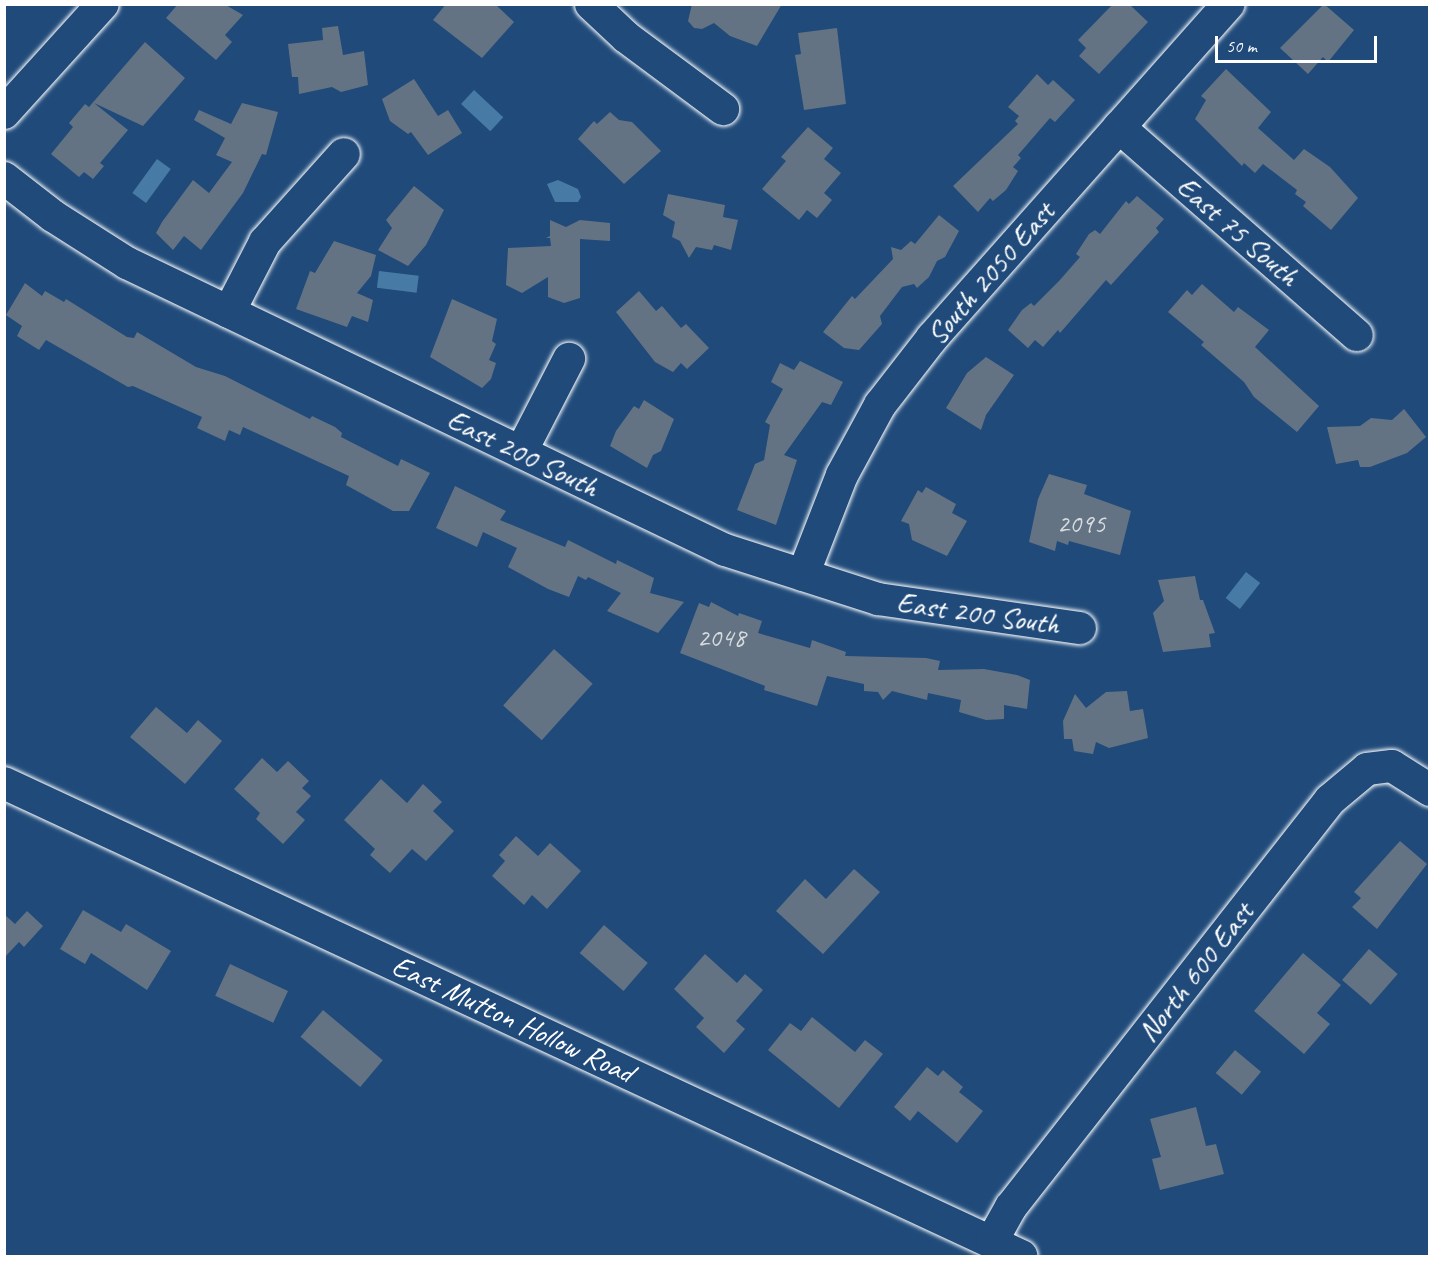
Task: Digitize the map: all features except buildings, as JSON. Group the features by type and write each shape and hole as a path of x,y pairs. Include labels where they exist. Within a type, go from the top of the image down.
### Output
{"street":[{"path":"4,113 103,4"},
{"path":"591,4 626,37 723,109"},
{"name":"South 2050 East","path":"803,575 842,475 880,405 932,338 1229,4"},
{"name":"East 75 South","path":"1119,128 1357,335"},
{"path":"229,312 265,242 344,154"},
{"name":"East 200 South","path":"4,178 53,216 128,263 725,550 878,598 1080,627"},
{"path":"521,452 569,359"},
{"name":"North 600 East","path":"992,1241 1011,1207 1329,800 1367,769 1392,766 1430,790"},
{"name":"East Mutton Hollow Road","path":"4,783 992,1241 1022,1257"}],"water":[{"path":"474,90 503,117 490,131 461,104"},
{"path":"157,159 171,169 146,203 132,193"},
{"path":"558,180 578,189 581,197 578,202 555,202 547,184"},
{"path":"379,271 419,276 417,293 377,288"},
{"path":"1246,572 1260,583 1240,609 1226,598"}]}
